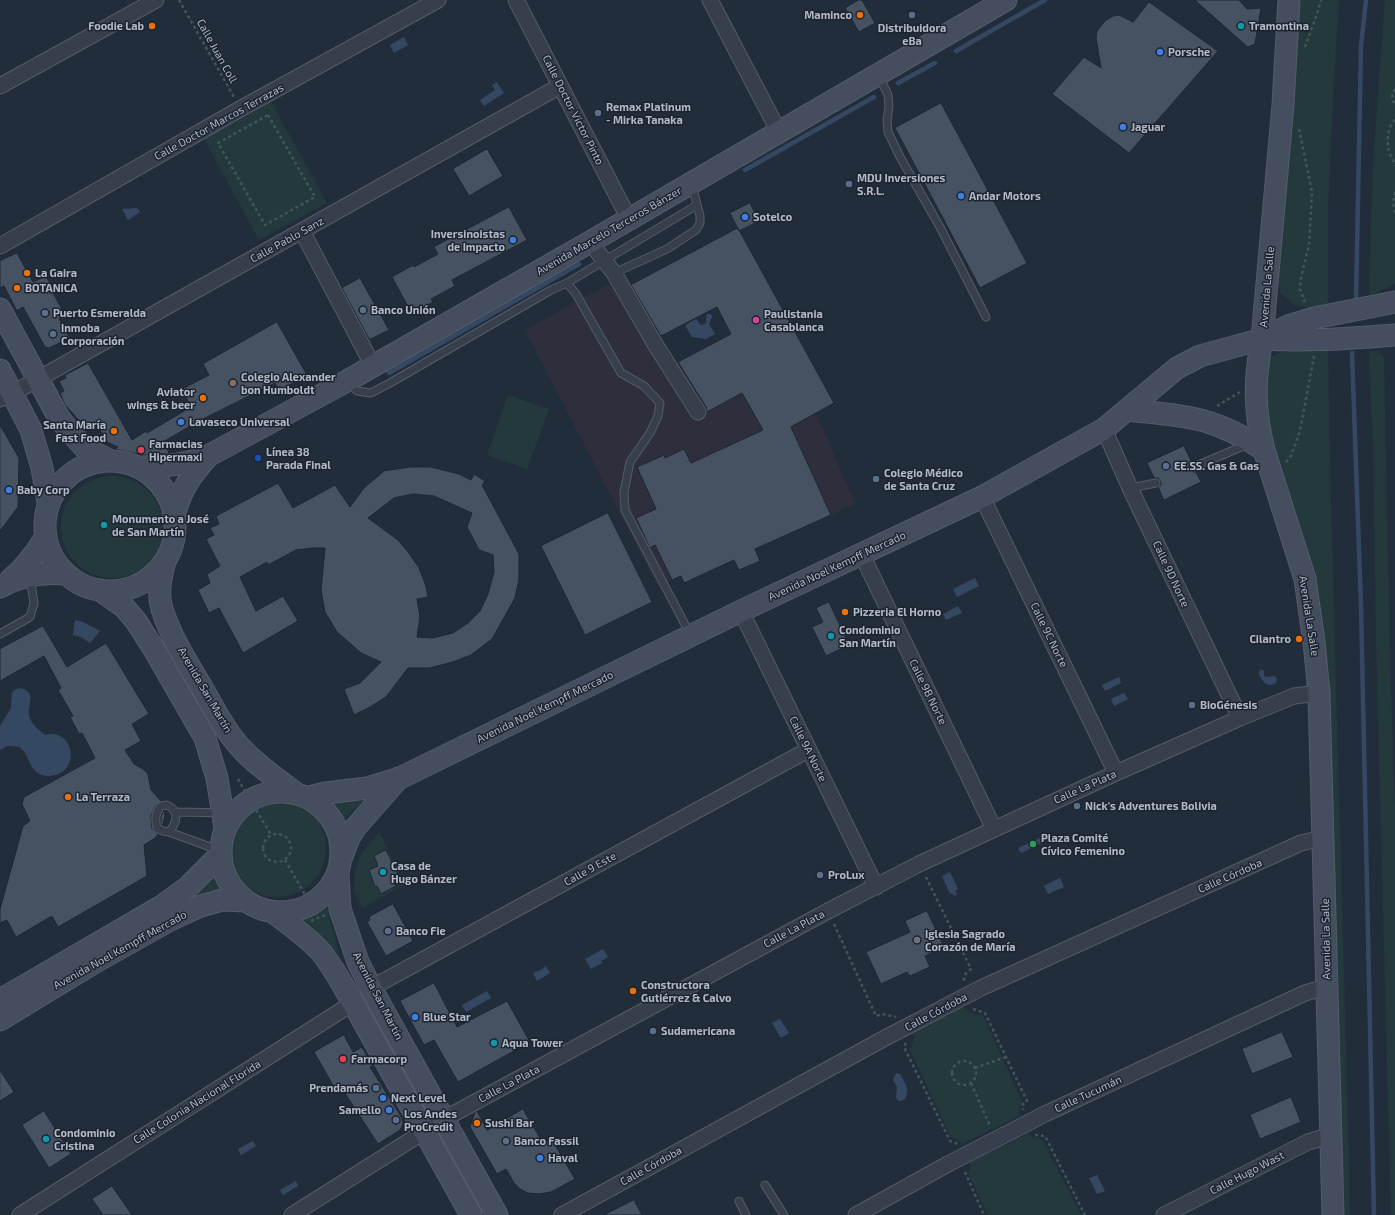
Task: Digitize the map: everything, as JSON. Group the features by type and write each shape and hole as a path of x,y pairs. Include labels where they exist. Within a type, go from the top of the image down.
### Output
{"main road":[{"name":"Avenida La Salle","path":"1289,0 1283,105 1262,339 1257,364 1256,410 1258,446 1272,477 1305,579 1314,642 1319,693 1333,1215"},
{"name":"Avenida Marcelo Terceros Bánzer","path":"142,467 179,465 208,456 347,381 692,183 999,2"},
{"name":"Avenida Noel Kempff Mercado","path":"303,796 367,788 400,778 741,611 982,497 1104,429 1177,368 1200,356 1262,339 1288,326 1316,318 1388,304"},
{"path":"0,309 59,418 85,448 110,461"},
{"name":"Avenida Noel Kempff Mercado","path":"1262,339 1288,341 1388,336"},
{"path":"0,370 6,396 31,430 42,468 48,502 45,524 46,536 56,563 66,574 82,584 100,590 124,607 136,621 205,738 228,818 222,840 221,852 224,872 233,888 246,901 259,908 273,912 292,912 316,915 340,866"},
{"path":"1128,410 1172,415 1204,421 1236,433 1258,446"},
{"name":"Avenida Marcelo Terceros Bánzer","path":"175,513 179,496 188,480 208,456"},
{"path":"48,502 58,487 69,476 81,468 96,462 110,461 128,463 142,467 165,488 175,513 176,528 173,546 165,561 153,575 137,585 119,590 100,590"},
{"path":"2,586 28,563 46,536"},
{"name":"Avenida San Martín","path":"165,561 159,590 162,609 177,643 225,728 239,746 254,761 303,796 323,808 334,822 341,838 340,909 358,962 497,1215"},
{"path":"2,586 19,578 30,575 50,573 66,574"},
{"name":"Avenida Noel Kempff Mercado","path":"340,866 349,838 355,828 400,778"},
{"path":"228,818 247,801 262,794 280,791 303,796"},
{"name":"Avenida Noel Kempff Mercado","path":"0,1000 162,906 188,887 221,852"},
{"name":"Avenida Noel Kempff Mercado","path":"0,1020 97,961 170,920 198,907 222,900 246,901"},
{"name":"Avenida San Martín","path":"273,912 304,936 320,952 354,1003 471,1215"}],"street":[{"path":"0,86 156,0"},
{"name":"Calle Doctor Marcos Terrazas","path":"0,246 240,109 438,0"},
{"name":"Calle Doctor Víctor Pinto","path":"516,0 629,219"},
{"path":"710,0 779,132"},
{"name":"Calle Pablo Sanz","path":"6,396 560,86"},
{"path":"302,231 373,366"},
{"path":"590,242 614,273 655,344 698,412"},
{"name":"Calle 9D Norte","path":"1104,429 1130,488 1240,718"},
{"name":"Calle 9C Norte","path":"982,497 1116,773"},
{"name":"Calle 9B Norte","path":"862,555 994,829"},
{"name":"Calle 9A Norte","path":"741,611 876,887"},
{"name":"Calle La Plata","path":"292,1215 444,1119 828,911 919,864 1116,773 1240,718 1294,696 1319,693"},
{"name":"Calle 9 Este","path":"371,988 808,750"},
{"name":"Calle Córdoba","path":"562,1215 988,985 1301,844 1323,838"},
{"name":"Calle Tucumán","path":"856,1215 1027,1123 1305,992 1327,987"},
{"name":"Calle Colonia Nacional Florida","path":"20,1215 354,1003"},
{"name":"Calle Hugo Wast","path":"1164,1215 1308,1142 1332,1135"}],"lane":[{"path":"878,74 888,95 888,132 900,157 941,229 986,317"},
{"path":"614,273 667,249 696,230 700,223 700,216 692,183"},
{"path":"347,381 357,391 371,392 390,383 551,290 567,283 698,205"},
{"path":"567,283 576,294 620,373 644,386 660,403 658,416 650,433 630,462 624,492 625,510 691,636"},
{"path":"1194,467 1258,446"},
{"path":"1130,488 1156,483"},
{"path":"0,634 30,618 34,602 30,575"},
{"path":"169,832 174,826 175,812 167,805 161,806 156,812 155,821 157,828 221,852"},
{"path":"175,812 228,818"},
{"path":"765,1185 784,1215"},
{"path":"739,1201 746,1215"}],"path":[{"name":"Calle Juan Coll","path":"179,0 240,109"},
{"path":"1303,50 1318,14 1321,0"},
{"path":"1395,89 1392,93 1392,98 1395,105"},
{"path":"268,115 315,197 265,225 218,143 268,115"},
{"path":"1395,120 1391,123 1388,141 1388,148 1395,166"},
{"path":"1299,125 1312,192 1309,245 1301,278 1300,289 1303,300 1316,318"},
{"path":"1395,192 1393,202 1395,214"},
{"path":"1272,477 1291,456 1300,431 1318,340"},
{"path":"1204,421 1208,413 1235,394 1245,389 1256,389"},
{"path":"234,781 243,776"},
{"path":"238,779 271,835"},
{"path":"281,834 289,841 291,851 285,860 274,862 264,855 263,844 271,835 281,834"},
{"path":"285,860 316,915"},
{"path":"919,864 971,968 966,973 964,979 963,986 966,996 972,1008 976,1011 985,1013 1027,1101 1023,1104 1023,1110 1027,1123 1032,1132 1036,1135 1045,1136 1085,1215"},
{"path":"828,911 876,1016 882,1014 894,1016 899,1019 906,1028 907,1040 904,1047 950,1141 958,1144 965,1156 967,1166 964,1173 984,1215"},
{"path":"975,1068 1006,1057"},
{"path":"963,1060 970,1062 975,1068 976,1077 970,1083 962,1085 955,1082 952,1078 951,1070 955,1063 963,1060"},
{"path":"970,1083 996,1139"}],"shaded area":[{"path":"614,281 698,417 742,393 762,428 793,411 799,422 816,413 855,504 755,549 760,561 739,570 734,560 684,583 680,576 658,587 525,330"}],"green space":[{"path":"1295,0 1339,0 1328,211 1328,304 1311,308 1294,305 1280,292 1278,275"},
{"path":"1385,0 1395,0 1395,284 1369,296 1373,164"},
{"path":"271,102 327,203 259,240 204,139"},
{"path":"1302,350 1328,351 1350,1215 1341,1215 1314,577 1300,524 1266,425 1263,368 1270,357 1283,352"},
{"path":"1369,351 1378,351 1384,358 1390,661 1395,807 1395,1215 1391,1215 1376,636 1373,444"},
{"path":"508,395 549,409 527,469 487,455"},
{"path":"112,476 132,480 140,484 148,491 155,499 159,507 163,527 159,547 155,555 148,563 140,570 132,574 112,578 92,574 84,570 76,563 69,555 65,547 61,527 65,507 69,499 76,491 84,484 92,480"},
{"path":"377,792 353,810 345,819 326,799"},
{"path":"277,799 296,803 312,813 322,829 326,848 322,867 312,883 296,893 277,897 258,893 242,883 232,867 228,848 232,829 242,813 258,803"},
{"path":"379,832 405,884 362,908 354,892 355,873 361,854"},
{"path":"211,872 220,891 177,900"},
{"path":"327,907 339,954 303,920"},
{"path":"961,1006 974,1014 983,1015 1022,1102 1019,1108 1019,1116 962,1144 960,1141 951,1137 910,1050 915,1036 914,1029"},
{"path":"1028,1134 1035,1138 1042,1139 1081,1215 988,1215 968,1173 971,1167 970,1161"}],"water":[{"path":"404,37 408,45 394,53 390,45"},
{"path":"497,82 504,93 484,106 480,100 495,90 492,85"},
{"path":"137,208 140,212 128,220 122,209"},
{"path":"707,314 711,314 712,317 709,324 715,334 706,339 692,337 686,327 687,324 696,319 701,325 707,323"},
{"path":"975,578 979,586 957,597 953,589"},
{"path":"958,606 962,613 946,620 943,614"},
{"path":"75,620 83,622 100,631 90,643 81,637 73,635"},
{"path":"1260,669 1264,671 1264,676 1276,677 1276,683 1268,685 1264,682 1259,675"},
{"path":"1119,677 1121,683 1105,691 1102,685"},
{"path":"19,688 25,690 30,695 29,716 33,724 45,735 55,734 63,738 68,744 71,752 70,760 67,768 60,774 49,776 42,775 37,772 33,769 26,754 19,747 7,746 0,750 0,726 11,708 12,693 14,690"},
{"path":"1124,693 1128,699 1114,706 1111,699"},
{"name":"Plaza Comité Cívico Femenino","path":"1046,835 1048,840 1021,853 1018,848"},
{"path":"950,872 958,889 955,891 957,894 954,896 952,893 950,894 942,876"},
{"path":"1060,878 1064,887 1048,894 1044,886"},
{"path":"603,949 608,957 601,961 602,963 591,969 585,959"},
{"path":"546,966 550,973 537,981 533,973"},
{"path":"487,991 491,998 466,1012 462,1005"},
{"path":"780,1019 789,1033 781,1038 772,1023"},
{"path":"896,1073 900,1074 907,1090 904,1100 899,1101 896,1098 897,1087 893,1080"},
{"path":"253,1141 256,1146 241,1155 238,1149"},
{"path":"1097,1175 1105,1191 1097,1194 1089,1178"},
{"path":"296,1181 298,1186 283,1195 280,1190"}],"building":[{"name":"Maminco","path":"859,0 862,0 875,23 859,32 845,8"},
{"name":"Tramontina","path":"1195,0 1239,0 1247,9 1261,8 1255,44 1248,47"},
{"path":"1149,2 1218,51 1129,153 1052,94 1084,57 1101,68 1096,38 1097,31 1106,20 1113,16 1119,15 1133,22"},
{"name":"Andar Motors","path":"941,103 1027,263 980,288 895,128"},
{"path":"487,149 503,176 469,196 453,169"},
{"name":"Sotelco","path":"750,203 759,221 739,231 730,213"},
{"path":"509,207 527,240 452,280 455,286 431,299 433,302 412,314 392,277 413,265 414,267 438,254 434,247"},
{"path":"738,228 834,403 791,427 831,515 755,549 760,561 739,570 734,560 684,583 681,576 672,580 655,545 650,548 636,518 656,509 637,467 664,455 665,458 684,449 691,463 763,430 742,393 707,412 706,407 678,362 731,334 717,307 661,336 631,285"},
{"path":"17,253 33,282 46,276 65,315 59,319 70,338 49,348 45,347 23,307 17,311 4,286 0,288 0,261"},
{"name":"Banco Unión","path":"360,278 389,330 371,339 369,339 342,288"},
{"path":"277,322 307,375 279,391 275,383 199,421 163,442 169,452 167,454 143,455 115,449 118,447 107,442 95,422 85,427 65,405 60,393 64,391 59,381 66,378 65,375 88,363 132,440 146,431 147,433 191,407 182,389 209,375 203,364"},
{"name":"Baby Corp","path":"0,425 19,458 18,507 0,531"},
{"path":"1184,446 1192,463 1189,466 1190,469 1193,472 1196,472 1201,482 1164,500 1158,487 1161,485 1161,482 1158,478 1154,478 1147,463"},
{"path":"410,467 431,467 459,474 471,480 474,474 485,481 482,485 519,554 519,579 515,598 492,639 471,655 453,662 429,668 408,668 386,697 354,715 344,689 360,683 381,662 361,653 337,632 325,612 321,590 325,548 296,550 268,565 267,562 240,577 256,611 283,596 298,621 243,653 219,608 209,613 198,590 210,583 207,574 220,566 206,539 214,535 210,528 219,524 216,516 278,483 293,508 335,485 350,507 364,488 384,471","holes":["414,494 434,496 472,513 467,527 479,550 493,555 494,572 488,594 480,611 468,623 453,633 432,638 417,637 420,617 417,599 428,597 426,586 419,568 398,540 368,518 394,498"]},
{"path":"608,513 652,602 585,635 541,546"},
{"name":"Condominio San Martín","path":"829,602 849,645 826,656 812,627 823,622 816,608"},
{"path":"43,626 67,667 106,643 149,714 132,724 141,741 125,750 134,764 148,774 151,790 161,801 155,806 151,816 152,829 158,834 155,838 144,845 147,876 58,927 52,916 16,937 7,920 0,923 0,909 23,826 30,821 22,804 24,797 95,758 82,733 79,734 70,717 73,716 58,690 61,688 44,656 0,681 0,649"},
{"path":"164,810 165,815 163,825 161,825 161,817"},
{"name":"Casa de Hugo Bánzer","path":"386,850 398,874 391,877 396,886 381,894 377,886 375,887 369,870 378,866 374,856"},
{"path":"393,904 413,941 386,956 367,922 370,920 369,917"},
{"name":"Iglesia Sagrado Corazón de María","path":"927,911 944,947 925,956 930,967 910,976 907,972 881,984 866,952 910,932 905,921"},
{"path":"434,983 457,1027 507,1001 530,1042 458,1082 434,1040 424,1045 400,1001"},
{"path":"1282,1032 1293,1057 1252,1074 1242,1049"},
{"path":"344,1035 353,1052 362,1047 373,1066 370,1067 402,1118 403,1124 400,1130 378,1144 339,1084 334,1087 314,1052"},
{"path":"0,1070 14,1092 0,1101"},
{"path":"1291,1097 1301,1122 1260,1139 1250,1115"},
{"path":"523,1109 543,1143 551,1138 575,1179 551,1192 539,1194 528,1193 520,1189 514,1183 506,1169 497,1174 470,1127 475,1112 477,1111 487,1130"},
{"name":"Condominio Cristina","path":"44,1111 71,1154 49,1168 22,1125"},
{"path":"112,1186 132,1215 103,1215 92,1199"},
{"path":"634,1200 642,1215 604,1215"}],"waterway":[{"path":"956,51 1045,0"},
{"path":"1356,300 1361,46 1366,0"},
{"path":"898,83 935,63"},
{"path":"745,170 874,97"},
{"path":"389,373 579,264"},
{"path":"1352,353 1361,606 1374,1215"}],"place":[{"name":"Maminco","path":"860,15"},
{"name":"Distribuidora eBa","path":"912,15"},
{"name":"Foodie Lab","path":"152,26"},
{"name":"Tramontina","path":"1241,26"},
{"name":"Porsche","path":"1160,52"},
{"name":"Remax Platinum - Mirka Tanaka","path":"598,113"},
{"name":"Jaguar","path":"1123,127"},
{"name":"MDU Inversiones S.R.L.","path":"849,184"},
{"name":"Andar Motors","path":"961,196"},
{"name":"Sotelco","path":"745,217"},
{"name":"Inversinoistas de Impacto","path":"513,240"},
{"name":"La Gaira","path":"27,273"},
{"name":"BOTANICA","path":"17,288"},
{"name":"Banco Unión","path":"363,310"},
{"name":"Puerto Esmeralda","path":"45,313"},
{"name":"Paulistania Casablanca","path":"756,320"},
{"name":"Inmoba Corporación","path":"53,334"},
{"name":"Colegio Alexander bon Humboldt","path":"233,383"},
{"name":"Aviator wings & beer","path":"203,398"},
{"name":"Lavaseco Universal","path":"181,422"},
{"name":"Santa María Fast Food","path":"114,431"},
{"name":"Farmacias Hipermaxi","path":"141,450"},
{"name":"Línea 38 Parada Final","path":"258,458"},
{"name":"EE.SS. Gas & Gas","path":"1166,466"},
{"name":"Colegio Médico de Santa Cruz","path":"876,479"},
{"name":"Baby Corp","path":"9,490"},
{"name":"Monumento a José de San Martín","path":"104,525"},
{"name":"Pizzeria El Horno","path":"845,612"},
{"name":"Condominio San Martín","path":"831,636"},
{"name":"Cilantro","path":"1299,639"},
{"name":"BioGénesis","path":"1192,705"},
{"name":"La Terraza","path":"68,797"},
{"name":"Nick's Adventures Bolivia","path":"1077,806"},
{"name":"Plaza Comité Cívico Femenino","path":"1033,844"},
{"name":"Casa de Hugo Bánzer","path":"383,872"},
{"name":"ProLux","path":"820,875"},
{"name":"Banco Fie","path":"388,931"},
{"name":"Iglesia Sagrado Corazón de María","path":"917,940"},
{"name":"Constructora Gutiérrez & Calvo","path":"633,991"},
{"name":"Blue Star","path":"415,1017"},
{"name":"Sudamericana","path":"653,1031"},
{"name":"Aqua Tower","path":"494,1043"},
{"name":"Farmacorp","path":"343,1059"},
{"name":"Prendamás","path":"376,1088"},
{"name":"Next Level","path":"383,1098"},
{"name":"Samello","path":"389,1110"},
{"name":"Los Andes ProCredit","path":"396,1120"},
{"name":"Sushi Bar","path":"477,1123"},
{"name":"Condominio Cristina","path":"46,1139"},
{"name":"Banco Fassil","path":"506,1141"},
{"name":"Haval","path":"540,1158"}]}
